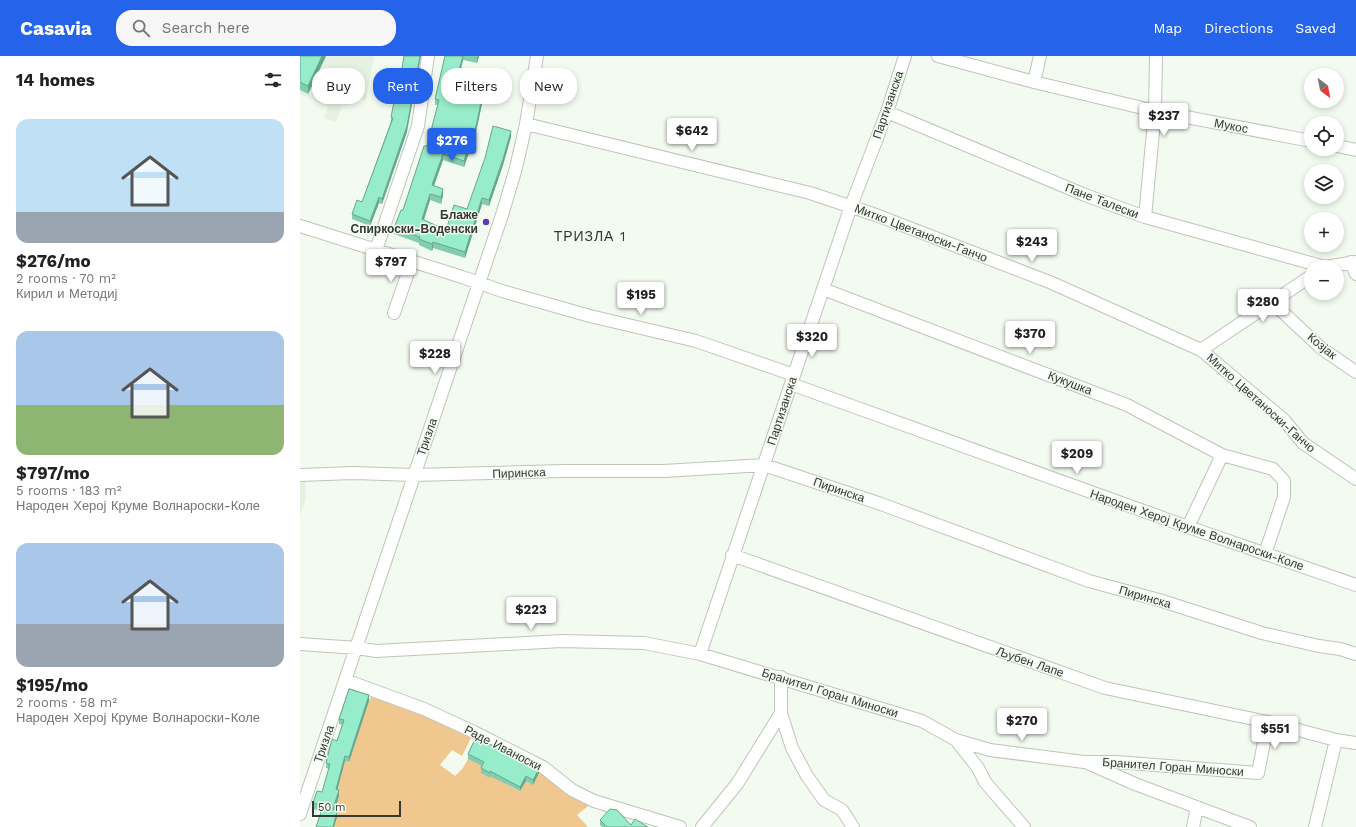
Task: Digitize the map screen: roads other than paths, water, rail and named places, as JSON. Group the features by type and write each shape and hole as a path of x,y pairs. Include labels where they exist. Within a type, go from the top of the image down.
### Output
{"street":[{"path":"376,250 418,126 428,56"},
{"name":"Тризла","path":"300,814 480,284 516,168 526,124 537,56"},
{"name":"Партизанска","path":"700,654 732,555 764,465 851,206 887,112 905,56"},
{"name":"Мукос","path":"938,56 1034,82 1155,111 1304,140"},
{"path":"1034,82 1040,56"},
{"path":"1145,217 1155,111 1156,56"},
{"name":"Пане Талески","path":"887,112 1071,190 1145,217 1304,261"},
{"name":"Митко Цветаноски-Ганчо","path":"526,124 802,191 851,206 1052,283 1201,350 1284,420 1303,443 1356,479"},
{"path":"1344,147 1356,150"},
{"name":"Народен Херој Круме Волнароски-Коле","path":"300,226 480,284 590,316 696,341 792,379 1188,528 1356,585"},
{"path":"394,313 412,261"},
{"path":"1344,264 1354,262 1356,274"},
{"path":"1201,350 1304,281"},
{"name":"Кукушка","path":"823,289 1127,405 1222,454 1273,469 1284,482 1284,497 1265,554"},
{"name":"Козјак","path":"1272,302 1321,348 1356,372"},
{"path":"1188,528 1222,454"},
{"name":"Пиринска","path":"300,475 352,473 414,475 664,471 764,465 881,504 1089,581 1159,600 1262,633 1319,646 1340,649 1356,654"},
{"name":"Љубен Лапе","path":"732,555 1105,688 1268,722 1336,740 1356,743"},
{"name":"Бранител Горан Миноски","path":"300,644 357,648 376,651 570,642 644,643 700,654 781,677 922,721 956,740 990,750 1084,762 1116,762 1258,773 1268,722"},
{"path":"781,677 781,713 792,748 807,776 824,800 842,810 853,827"},
{"name":"Раде Иваноски","path":"345,680 424,709 474,732 543,767 572,790 594,801 680,827"},
{"path":"702,827 737,784 781,713"},
{"name":"Бранител Горан Миноски","path":"956,740 978,768 985,782 1024,827"},
{"path":"1315,827 1336,740"},
{"name":"Бранител Горан Миноски","path":"1084,762 1135,784 1250,827"},
{"path":"1193,827 1197,807"}],"place":[{"name":"Блаже Спиркоски-Воденски","path":"486,222"}],"district":[{"name":"ТРИЗЛА 1","path":"590,236"}]}
